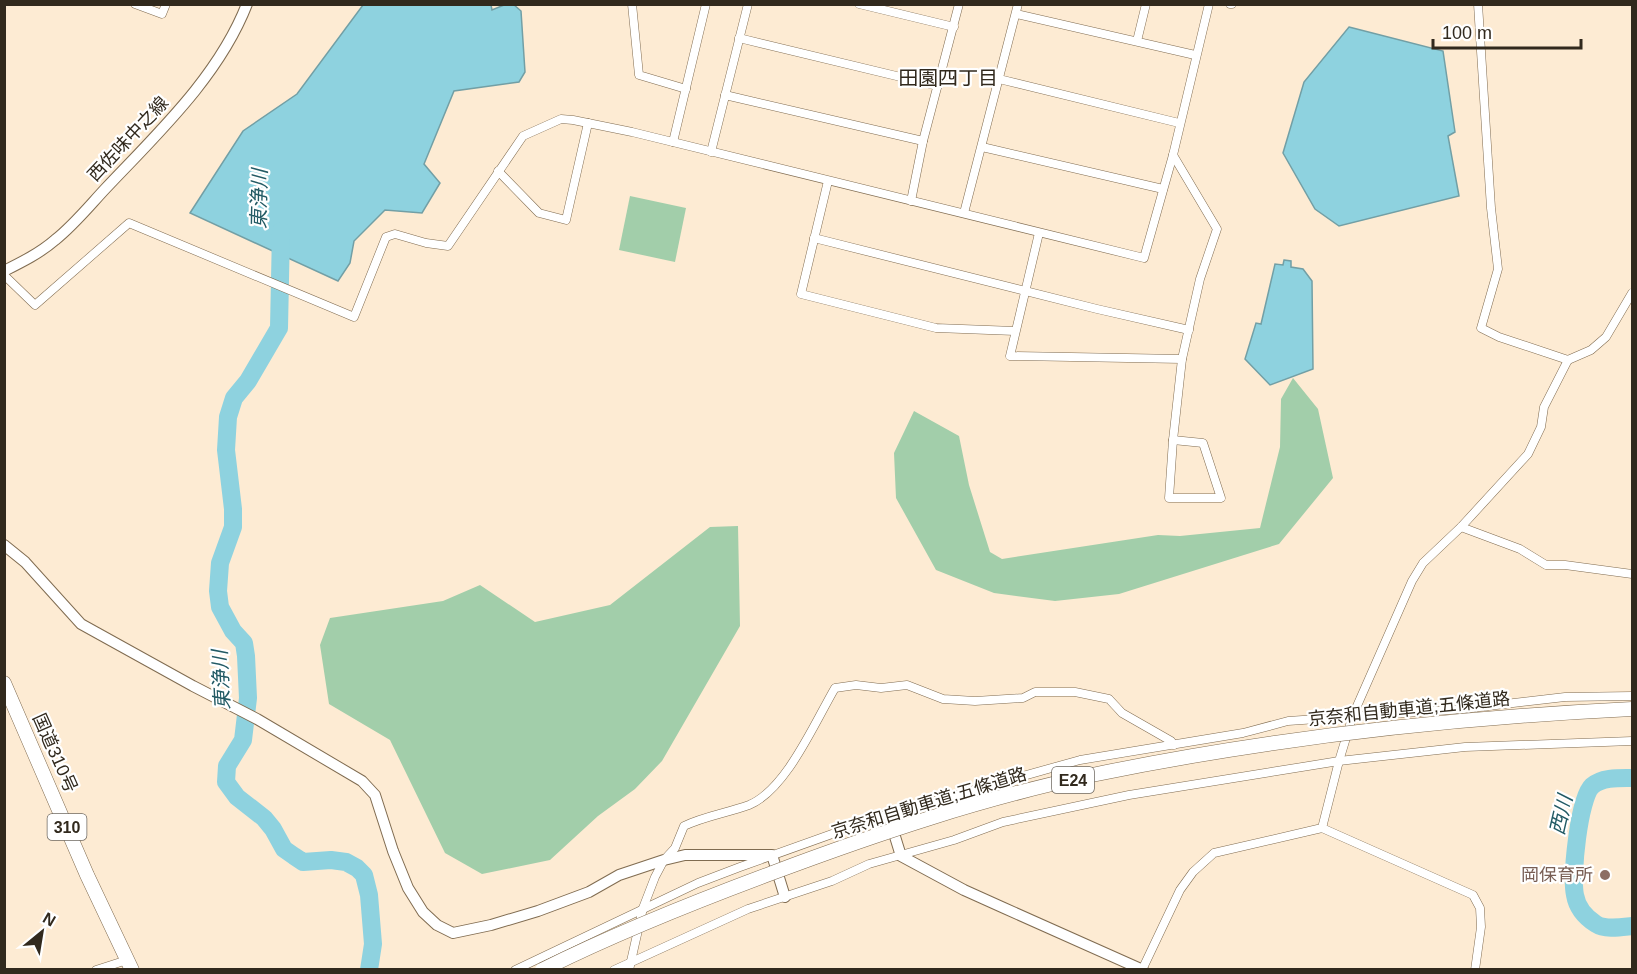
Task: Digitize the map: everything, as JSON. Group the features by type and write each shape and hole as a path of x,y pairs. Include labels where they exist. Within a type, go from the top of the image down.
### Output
{"highway":[{"name":"国道310号","path":"4,683 87,875 129,965"},
{"name":"京奈和自動車道;五條道路","path":"542,969 662,916 854,842 964,808 1090,776 1292,739 1536,714 1632,709"}],"street":[{"path":"135,4 162,14 166,4"},
{"name":"西佐味中之線","path":"4,271 32,256 56,239 130,162 212,68 239,24 247,4"},
{"path":"632,4 639,75 686,89"},
{"path":"673,142 706,4"},
{"path":"711,152 748,4"},
{"path":"859,4 954,27"},
{"path":"911,201 923,141 959,4"},
{"path":"964,213 1018,4"},
{"path":"1137,41 1146,4"},
{"path":"4,275 35,305 129,223 354,317 386,237 395,234 426,243 448,246 523,136 561,119 673,142 1144,258 1173,155 1209,4"},
{"path":"1478,4 1491,208 1498,269 1481,328 1499,337 1568,360"},
{"path":"1016,14 1195,55"},
{"path":"739,38 938,86"},
{"path":"999,79 1179,123"},
{"path":"725,95 923,141"},
{"path":"498,171 539,213 566,220 588,123"},
{"path":"982,147 1163,189"},
{"path":"1173,155 1216,229 1200,279 1182,359 1173,440 1169,498 1221,498 1203,443 1173,440"},
{"path":"828,181 801,294 936,328 1015,331"},
{"path":"1039,233 1010,356 1182,359"},
{"path":"814,238 1189,330"},
{"path":"1322,828 1353,715 1412,580 1423,563 1461,527 1528,454 1541,427 1544,407 1568,360 1591,350 1606,337 1632,293"},
{"path":"1461,527 1520,549 1546,565 1565,565 1632,574"},
{"path":"4,545 25,562 81,624 257,719 362,781 375,795 393,851 413,896 423,912 437,925 453,933 491,925 538,910 589,892 619,875 664,860 685,855 772,855"},
{"path":"628,969 643,909 664,860 675,848 684,826 699,818 750,804 761,798 783,779 835,688 856,686 881,688 907,685 943,699 975,700 1023,698 1035,692 1090,694 1109,699 1122,713 1172,741 1174,745"},
{"path":"515,969 698,883 772,855 888,814 1080,760 1243,733 1288,721 1463,709 1565,697 1632,696"},
{"path":"614,969 739,912 832,880 869,864 901,856 1003,822 1074,806 1339,761 1465,747 1632,741"},
{"path":"888,814 901,856 1004,908 1142,969 1180,890 1193,872 1214,854 1322,828 1473,895 1480,908 1481,927 1475,969"},
{"path":"772,855 785,897"},
{"path":"96,969 129,965"}],"green space":[{"path":"630,196 686,208 675,262 619,250"},
{"path":"1293,378 1318,409 1333,478 1279,544 1119,594 1055,601 994,593 936,570 896,498 894,453 914,411 959,436 969,485 990,552 1002,559 1158,535 1180,536 1260,528 1280,447 1281,399"},
{"path":"738,526 740,626 662,761 635,789 598,816 550,860 482,874 445,853 390,740 329,704 320,645 330,618 443,601 480,585 535,622 610,605 710,527"}],"water":[{"path":"513,4 521,11 525,72 519,82 454,91 424,164 440,183 422,213 385,210 354,241 350,263 338,281 190,213 243,131 297,94 363,5 491,5 492,10"},
{"path":"1349,27 1443,51 1455,132 1448,136 1459,196 1339,226 1315,209 1283,153 1304,82"},
{"path":"1284,260 1291,261 1291,267 1303,269 1312,281 1313,369 1270,385 1245,359 1256,323 1261,324 1275,264 1283,265"}],"waterway":[{"name":"東浄川","path":"281,231 279,328 248,381 234,398 228,417 226,450 233,527 220,563 218,591 220,607 233,631 244,643 248,698 243,740 227,766 226,782 237,797 264,818 284,849 294,856 303,862 331,860 346,862 364,875 369,895 373,944 369,970"},
{"name":"西川","path":"1632,778 1601,781 1592,786 1587,793 1577,838 1574,885 1578,904 1592,921 1604,927 1632,926"}],"place":[{"name":"岡保育所","path":"1605,875"}],"district":[{"name":"田園四丁目","path":"948,78"}]}
